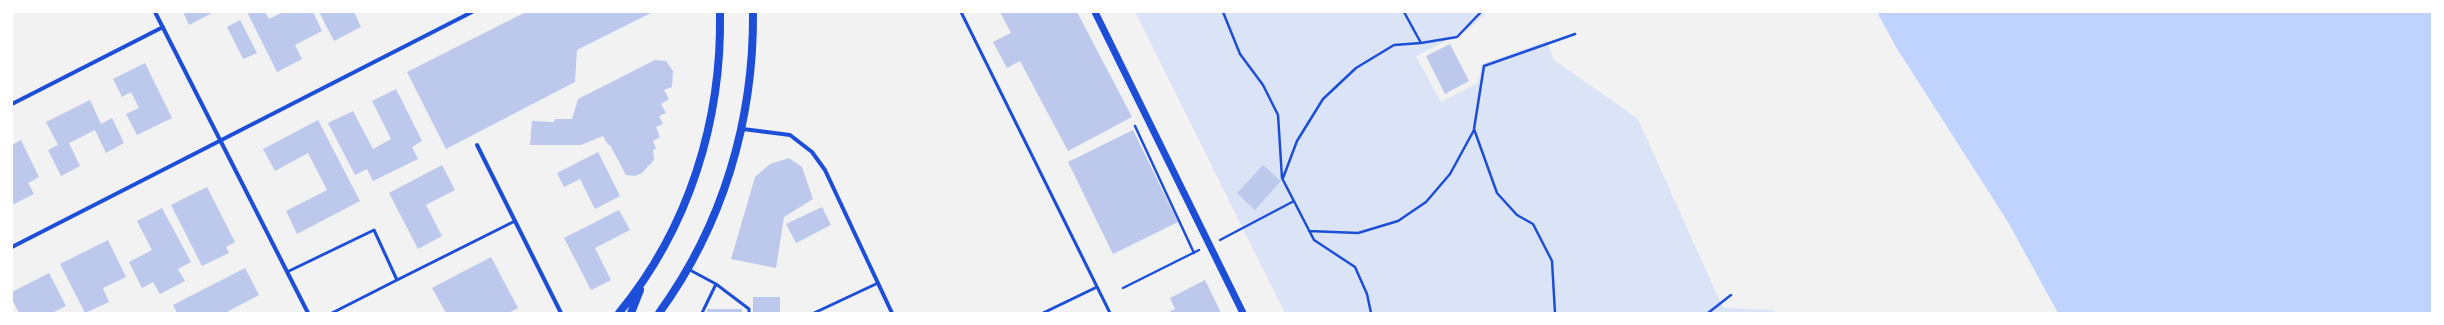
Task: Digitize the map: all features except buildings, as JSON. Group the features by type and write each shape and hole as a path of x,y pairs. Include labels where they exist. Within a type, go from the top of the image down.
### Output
{"main road":[{"path":"619,313 644,279 663,249 687,200 704,151 713,112 720,47 720,12"},
{"path":"659,313 688,269 724,193 743,129 752,73 753,12"},
{"path":"631,313 644,279"}],"street":[{"path":"155,12 308,313"},
{"path":"12,247 472,12"},
{"path":"1095,12 1243,313"},
{"path":"12,104 163,27"},
{"path":"743,129 790,135 812,152 825,170 892,313"},
{"path":"477,144 559,312"}],"lane":[{"path":"961,12 1097,287 1108,313"},
{"path":"332,313 515,222"},
{"path":"287,272 374,230 397,280"},
{"path":"688,269 716,284 749,309 749,313"},
{"path":"814,313 878,283"},
{"path":"702,313 716,284"},
{"path":"1043,313 1097,287"}],"path":[{"path":"1223,12 1240,54 1263,86 1278,115 1282,178 1314,240 1355,267 1367,294 1372,313"},
{"path":"1404,12 1421,43"},
{"path":"1282,178 1297,141 1323,99 1356,68 1394,45 1421,43 1457,37 1481,12"},
{"path":"1309,231 1358,233 1398,221 1426,202 1450,174 1474,129 1484,66 1575,34"},
{"path":"1134,126 1194,253"},
{"path":"1474,129 1497,194 1517,214 1533,224 1552,261 1555,313"},
{"path":"1708,313 1731,296"}],"shaded area":[{"path":"1135,12 1487,12 1468,30 1416,56 1441,102 1478,83 1482,64 1547,41 1554,60 1638,119 1723,308 1771,310 1778,313 1285,313"}],"water":[{"path":"1877,12 2432,12 2432,313 2058,313 2008,222 1896,47"}]}
